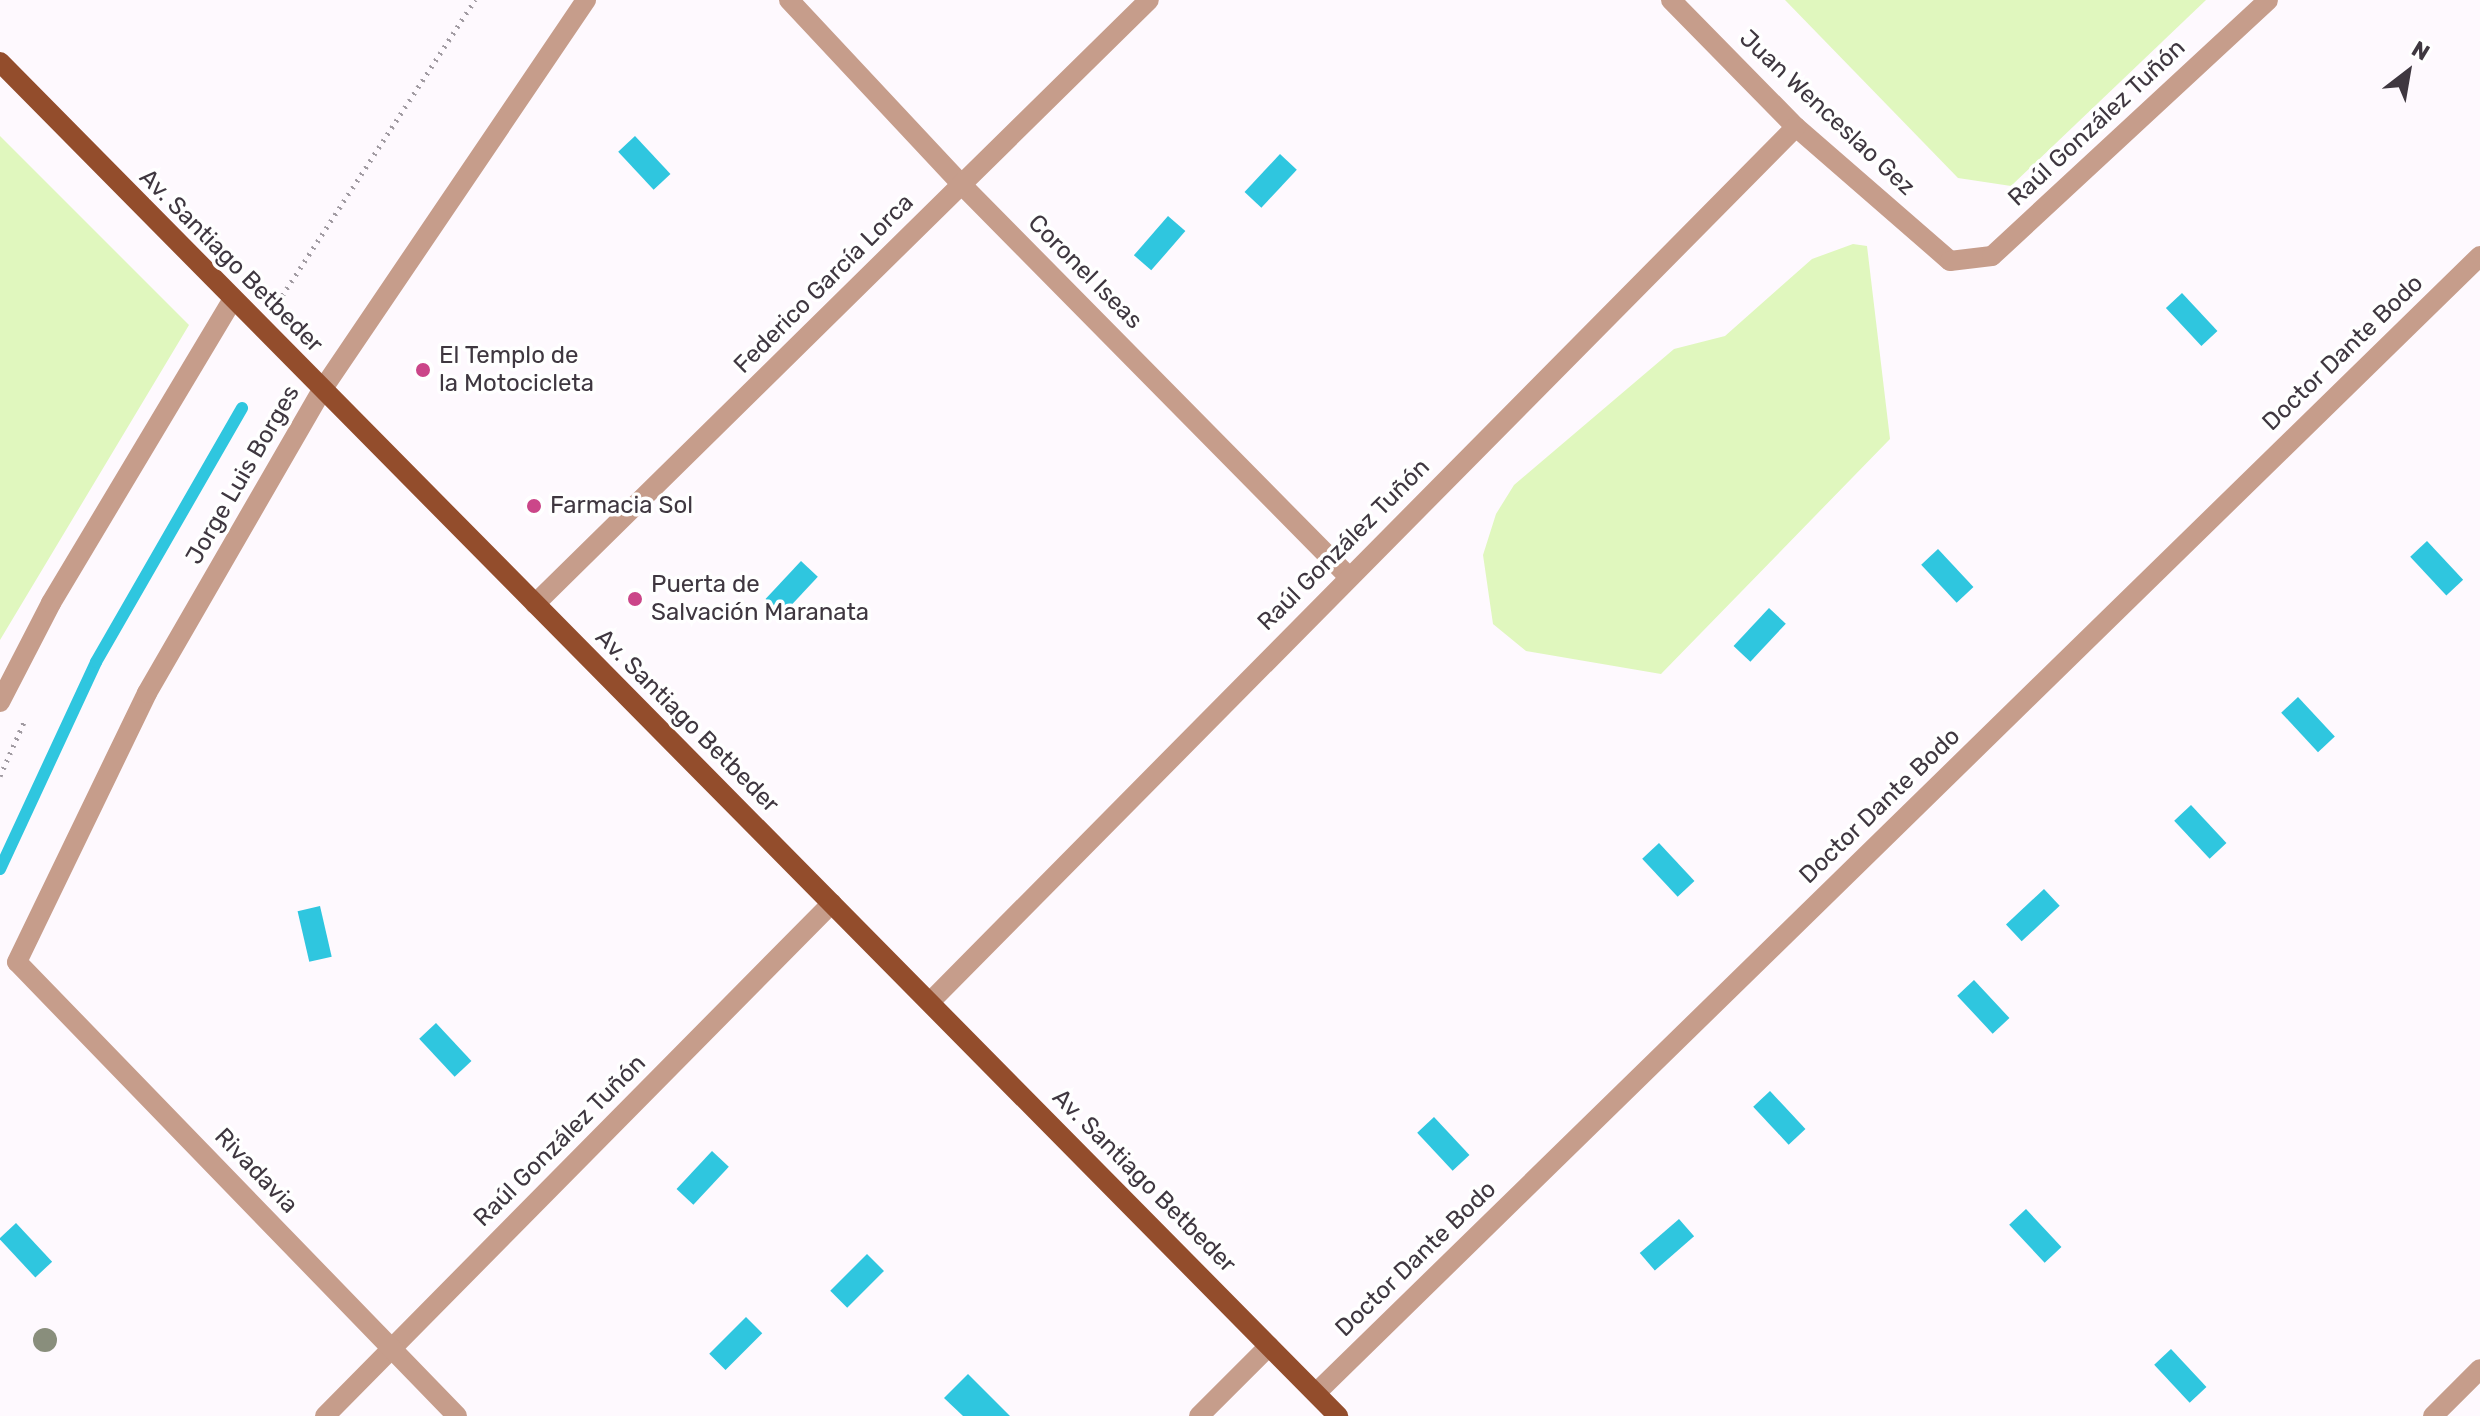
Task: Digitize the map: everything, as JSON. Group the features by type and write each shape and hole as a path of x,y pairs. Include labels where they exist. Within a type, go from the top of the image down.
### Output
{"main road":[{"name":"Av. Santiago Betbeder","path":"0,62 1338,1416"}],"street":[{"name":"Jorge Luis Borges","path":"17,962 147,693 322,390 586,0"},
{"name":"Coronel Iseas","path":"789,0 962,185 1349,577"},
{"name":"Federico García Lorca","path":"535,604 1149,0"},
{"name":"Juan Wenceslao Gez","path":"1671,0 1796,127 1950,261"},
{"name":"Raúl González Tuñón","path":"1950,261 1992,256 2268,0"},
{"name":"Raúl González Tuñón","path":"930,1002 1796,127"},
{"name":"Doctor Dante Bodo","path":"1316,1393 2480,256"},
{"path":"0,702 51,603 232,300"},
{"name":"Raúl González Tuñón","path":"325,1416 832,903"},
{"name":"Rivadavia","path":"17,962 457,1416"},
{"path":"1199,1416 1269,1346"},
{"path":"2433,1416 2480,1369"}],"path":[{"path":"256,323 285,295 475,0"}],"green space":[{"path":"1785,0 2206,0 2011,186 1958,178"},
{"path":"0,136 189,325 0,640"},
{"path":"1853,244 1867,246 1890,439 1661,674 1526,651 1493,624 1483,555 1496,514 1514,485 1674,349 1725,336 1812,259"}],"water":[{"path":"635,136 670,174 654,190 618,152"},
{"path":"1280,154 1297,170 1261,208 1245,192"},
{"path":"1168,216 1185,231 1151,270 1134,255"},
{"path":"2182,293 2217,331 2201,346 2166,308"},
{"path":"2427,541 2463,580 2446,595 2410,557"},
{"path":"1938,549 1973,587 1957,603 1921,565"},
{"path":"801,561 818,577 782,615 766,599"},
{"path":"1769,608 1786,624 1750,662 1734,646"},
{"path":"2298,697 2335,736 2318,752 2281,713"},
{"path":"2191,805 2226,843 2210,859 2174,821"},
{"path":"1659,843 1694,881 1678,897 1642,859"},
{"path":"2044,889 2060,906 2022,941 2006,924"},
{"path":"320,906 332,957 309,962 298,911"},
{"path":"1974,980 2009,1018 1993,1034 1957,996"},
{"path":"436,1023 471,1061 455,1077 419,1039"},
{"path":"1770,1091 1805,1129 1789,1145 1753,1107"},
{"path":"1434,1117 1469,1155 1453,1171 1417,1133"},
{"path":"712,1151 729,1167 693,1205 677,1189"},
{"path":"2026,1209 2061,1247 2045,1263 2009,1225"},
{"path":"1679,1219 1694,1236 1655,1270 1640,1253"},
{"path":"16,1223 52,1262 35,1277 0,1240"},
{"path":"867,1254 884,1271 847,1308 830,1291"},
{"path":"746,1317 762,1333 725,1370 709,1354"},
{"path":"2171,1349 2206,1387 2190,1403 2154,1365"},
{"path":"968,1374 1010,1416 963,1416 944,1398"}],"waterway":[{"path":"0,869 96,662 242,408"}],"place":[{"name":"El Templo de la Motocicleta","path":"423,370"},
{"name":"Farmacia Sol","path":"534,506"},
{"name":"Puerta de Salvación Maranata","path":"635,599"}]}
